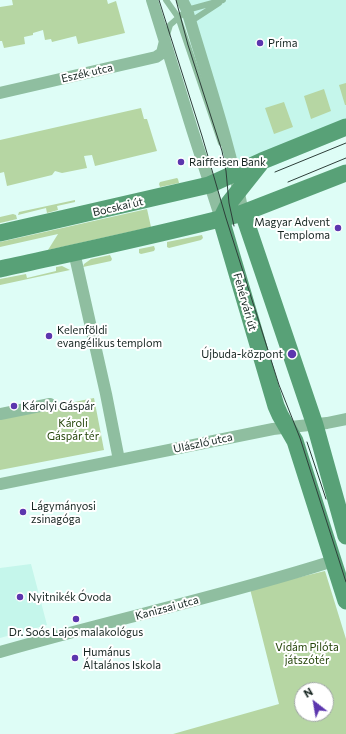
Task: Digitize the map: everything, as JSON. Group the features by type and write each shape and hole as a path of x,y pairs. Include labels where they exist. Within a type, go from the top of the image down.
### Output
{"street":[{"name":"Fehérvári út","path":"152,0 209,185 221,219 276,406 295,441 346,601"},
{"path":"182,9 192,27 224,129 243,213 315,425 346,536"},
{"name":"Eszék utca","path":"0,93 156,57 162,53 165,41"},
{"name":"Bocskai út","path":"0,233 196,189 209,185 262,161 346,127"},
{"path":"221,219 229,203 262,161"},
{"path":"0,269 193,227 243,213 346,173"},
{"path":"0,484 119,460 106,394 74,252"},
{"path":"0,414 50,404"},
{"name":"Ulászló utca","path":"119,460 273,429 315,425 346,418"},
{"name":"Kanizsai utca","path":"0,652 52,637 179,605 333,561"}],"lane":[{"path":"166,0 182,9 194,60 216,131 235,173"},
{"path":"165,41 170,24 182,9 224,0"},
{"path":"192,27 193,20 224,0"}],"shaded area":[{"path":"177,0 346,0 346,136 234,182"},
{"name":"Nyitnikék Óvoda","path":"31,564 47,625 0,638 0,568"}],"green space":[{"path":"12,0 107,0 108,4 116,1 125,33 78,44 76,36 52,42 51,39 45,40 43,30 33,33 33,35 24,37 25,44 4,48 2,41 0,41 0,7 13,5"},
{"path":"346,83 346,105 345,105 339,85"},
{"path":"324,89 331,111 311,119 304,96"},
{"path":"284,102 293,127 274,134 265,108"},
{"path":"141,108 144,119 147,119 157,151 95,166 92,155 84,156 87,168 62,173 55,171 52,175 7,186 4,172 0,173 0,140"},
{"path":"177,178 179,183 160,187 160,182"},
{"path":"75,200 75,202 57,206 58,210 47,213 46,208 18,215 19,212"},
{"path":"147,209 151,227 48,250 58,234 0,247 0,242"},
{"path":"13,214 16,215 17,219 0,223 0,217"},
{"path":"202,235 203,238 201,240 169,248 167,247 167,242"},
{"path":"154,246 154,251 141,254 139,253 139,249"},
{"path":"110,255 112,259 111,261 83,267 84,264 91,259"},
{"path":"62,266 70,270 0,285 0,279 26,274 27,278 56,271 56,267"},
{"name":"Károli Gáspár tér","path":"94,398 104,450 0,470 0,417"},
{"name":"Vidám Pilóta játszótér","path":"325,571 346,639 346,734 173,734 279,704 250,589"}],"tram line":[{"path":"159,0 279,385 300,438 346,582"},
{"path":"176,0 188,45 222,151 226,171 229,203 234,226"},
{"path":"275,172 346,143"},
{"path":"288,182 346,158"},
{"path":"307,442 326,499"}],"place":[{"name":"Príma","path":"260,43"},
{"name":"Raiffeisen Bank","path":"181,162"},
{"name":"Magyar Advent Temploma","path":"338,228"},
{"name":"Kelenföldi evangélikus templom","path":"49,336"},
{"name":"Újbuda-központ","path":"292,354"},
{"name":"Károlyi Gáspár","path":"14,406"},
{"name":"Lágymányosi zsinagóga","path":"23,512"},
{"name":"Nyitnikék Óvoda","path":"20,597"},
{"name":"Dr. Soós Lajos malakológus","path":"76,619"},
{"name":"Humánus Általános Iskola","path":"75,658"}]}
